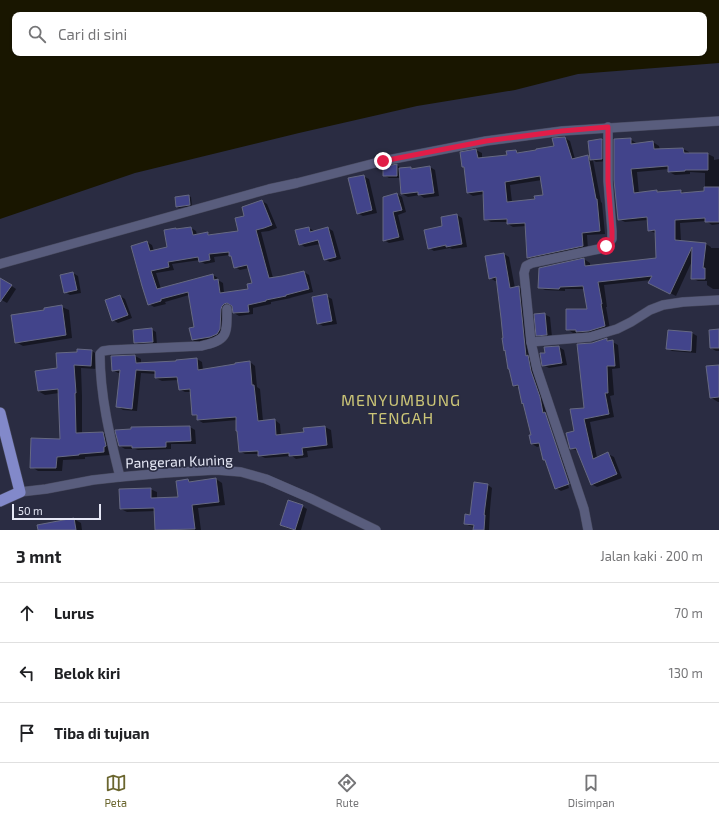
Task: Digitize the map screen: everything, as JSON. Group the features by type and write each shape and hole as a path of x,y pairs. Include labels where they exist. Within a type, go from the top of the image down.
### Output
{"main road":[{"path":"0,413 20,492 0,500"}],"street":[{"path":"0,264 269,189 383,161 486,141 562,131 719,121"},
{"path":"588,530 584,509 537,369 532,342 524,273 526,266 532,263 599,249 606,246 612,239 608,181 608,127"},
{"path":"532,342 590,337 631,322 663,304 719,300"},
{"path":"120,477 111,441 105,407 101,381 100,354 103,351 110,350 201,346 212,344 224,336 227,329 227,309"},
{"name":"Pangeran Kuning","path":"20,492 120,477 216,470 241,472 266,479 376,530"}],"shaded area":[{"path":"0,0 719,0 719,63 578,74 515,90 417,106 135,173 0,219"}],"building":[{"path":"565,137 572,159 588,155 597,199 600,231 582,233 583,246 527,258 525,223 507,224 507,219 484,220 483,191 467,193 464,167 462,167 460,152 476,149 478,158 507,155 506,151 516,150 517,153 554,146 552,138","holes":["540,176 543,195 534,196 535,199 507,202 505,182"]},
{"path":"631,138 631,144 653,141 654,149 683,148 684,153 708,153 708,170 668,172 668,166 631,169 634,193 657,190 657,192 681,190 681,193 704,191 704,187 719,187 719,222 705,222 705,218 675,220 675,240 706,243 703,268 705,268 705,279 691,279 692,247 670,294 648,283 652,276 598,282 605,326 589,331 576,332 576,330 566,330 566,309 587,309 583,286 560,287 559,289 538,288 539,268 584,258 585,266 656,258 655,230 648,231 647,217 618,220 614,180 614,139"},
{"path":"602,139 602,159 590,160 588,141"},
{"path":"397,164 397,176 383,176 383,167"},
{"path":"430,166 434,193 418,195 418,192 401,194 399,168 411,167 411,169"},
{"path":"364,175 372,210 357,214 348,178"},
{"path":"397,193 402,210 393,212 399,237 383,241 383,197"},
{"path":"189,195 190,205 176,207 175,197"},
{"path":"262,200 272,225 256,230 269,278 304,271 309,289 248,305 249,312 233,313 232,306 227,303 224,304 221,309 220,329 217,334 210,337 192,340 189,328 194,327 188,292 161,299 161,301 148,305 131,246 147,241 150,251 167,247 164,230 176,228 191,227 193,235 208,232 208,235 238,231 235,218 244,216 242,207","holes":["229,252 229,256 231,256 234,268 247,265 252,283 247,284 248,289 220,293 218,279 214,280 213,274 157,289 151,271 169,267 168,262 198,257 199,262 210,260 209,254"]},
{"path":"457,214 462,244 446,247 446,245 428,249 424,230 442,226 441,217"},
{"path":"309,227 310,232 328,227 336,257 324,260 318,240 299,245 295,230"},
{"path":"504,253 510,288 519,286 526,356 528,355 543,413 545,412 569,484 555,489 545,460 543,460 539,443 531,444 529,435 531,435 518,385 513,386 505,350 504,351 496,277 489,279 485,256"},
{"path":"73,272 77,290 64,293 60,275"},
{"path":"0,278 12,285 0,302"},
{"path":"327,294 332,321 317,324 312,297"},
{"path":"120,295 128,315 112,321 105,300"},
{"path":"62,305 66,335 15,343 11,315 44,310 44,308"},
{"path":"545,313 547,335 536,336 534,314"},
{"path":"152,328 153,342 134,343 133,330"},
{"path":"719,329 719,348 710,348 709,330"},
{"path":"668,330 692,332 691,351 666,349"},
{"path":"607,338 607,341 613,340 615,366 607,366 608,393 605,393 609,414 584,419 593,459 608,452 617,474 591,485 576,448 570,449 566,433 574,431 570,409 584,408 577,344 592,343"},
{"path":"559,346 562,363 542,366 540,353 545,353 544,347"},
{"path":"77,349 92,350 91,366 74,365 76,433 103,432 106,446 104,447 104,452 57,457 56,468 30,468 31,438 60,439 58,389 38,391 35,371 57,368 56,353 77,352"},
{"path":"135,355 136,363 176,361 197,358 198,370 250,361 258,421 275,419 276,435 304,432 303,428 325,426 327,445 302,448 303,455 289,456 289,453 258,456 258,451 239,452 236,417 197,420 197,415 192,415 190,389 179,390 177,377 155,378 155,371 136,370 132,409 116,407 120,370 112,371 111,356"},
{"path":"719,365 719,397 710,398 706,366"},
{"path":"190,426 191,441 166,442 166,447 132,448 132,446 119,446 115,431 131,429 131,427"},
{"path":"216,478 219,502 192,505 195,529 155,530 154,508 120,509 119,489 151,488 151,498 178,497 176,481 188,479 189,482"},
{"path":"474,482 488,484 484,515 484,530 473,530 474,525 464,524 465,514 470,515"},
{"path":"288,500 303,505 295,530 280,525"},
{"path":"74,518 76,530 38,530 37,525"}],"district":[{"name":"MENYUMBUNG TENGAH","path":"401,408"}],"route":[{"path":"383,161 486,141 562,131 608,127 608,181 612,239 606,246"}]}
